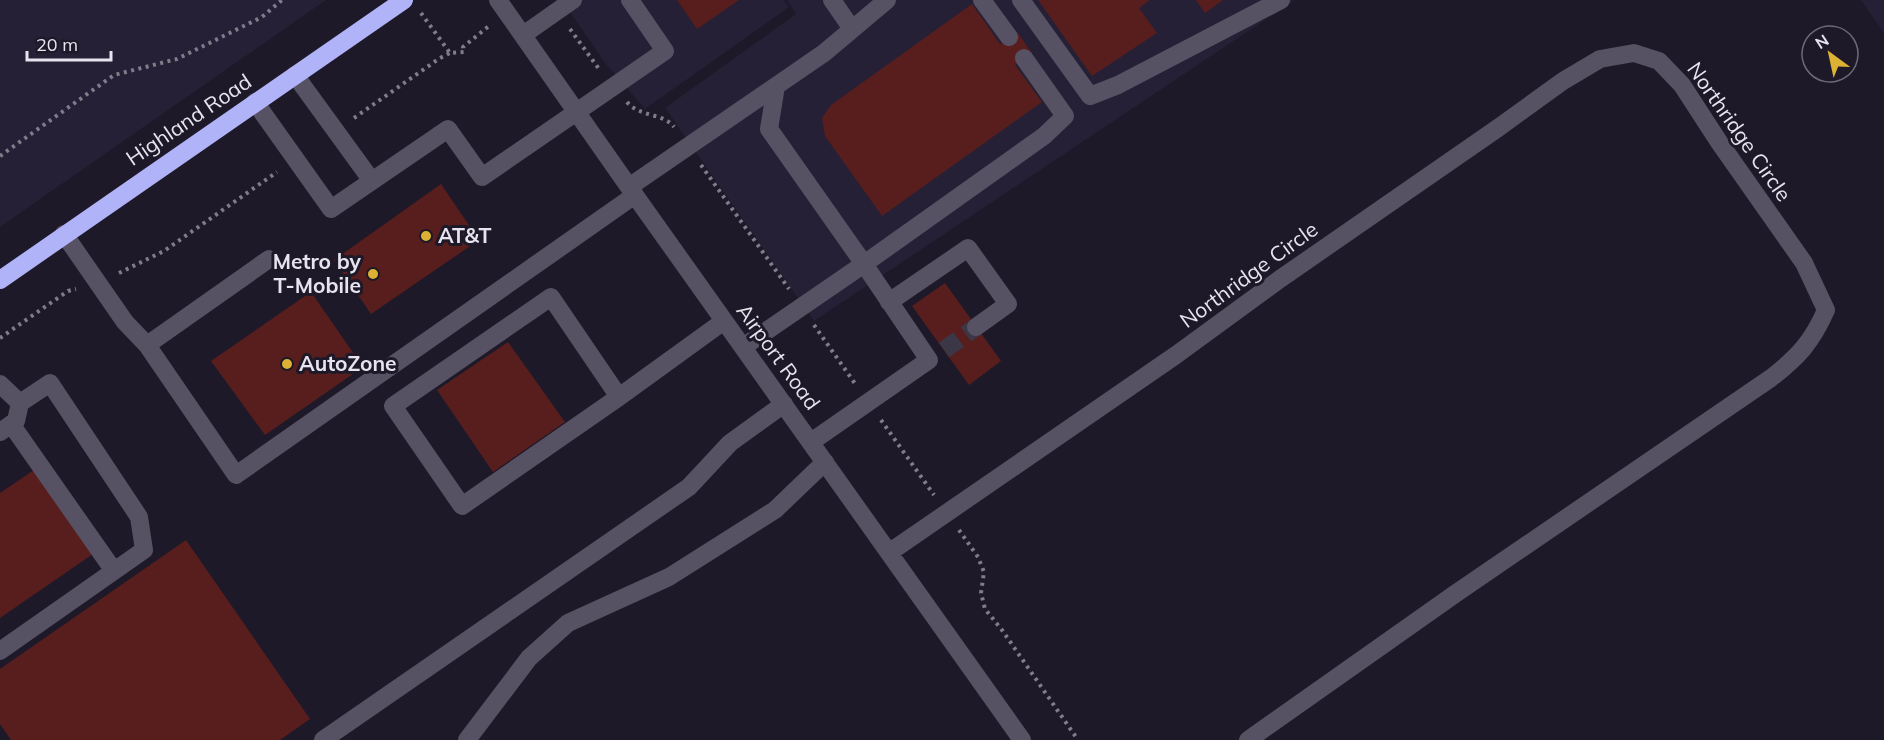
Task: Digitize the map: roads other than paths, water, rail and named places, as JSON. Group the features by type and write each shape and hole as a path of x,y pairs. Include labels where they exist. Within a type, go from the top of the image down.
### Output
{"highway":[{"name":"Highland Road","path":"0,280 295,75 412,4"}],"street":[{"name":"Airport Road","path":"498,0 1022,740"},
{"path":"255,102 331,209 448,129 482,177 665,51 630,0"},
{"path":"832,0 852,29"},
{"path":"64,234 125,322 147,345 236,475 632,191 688,147 824,52 887,0"},
{"path":"982,0 1009,37"},
{"path":"1022,0 1090,96"},
{"path":"743,347 1044,136 1090,96 1118,85 1281,0"},
{"path":"523,35 565,5"},
{"name":"Northridge Circle","path":"890,552 1176,355 1280,279 1563,81 1600,59 1634,52 1659,61 1682,85 1804,263 1826,310 1817,331 1796,358 1771,378 1455,594 1248,740"},
{"path":"1024,58 1065,116"},
{"path":"295,75 372,181"},
{"path":"776,86 769,129 889,302 936,355 811,442"},
{"path":"889,302 968,248 1008,304 976,327"},
{"path":"147,345 269,259"},
{"path":"619,397 551,297 393,406 462,506 619,397 724,321"},
{"path":"0,651 144,550 139,517 50,383 20,403 16,421 6,428 114,571"},
{"path":"0,384 20,403"},
{"path":"323,740 689,487 730,443 784,404"},
{"path":"467,740 529,658 568,623 669,577 775,510 825,462"}],"tunnel":[{"path":"944,350 976,327"}],"place":[{"name":"AT&T","path":"426,236"},
{"name":"Metro by T-Mobile","path":"373,274"},
{"name":"AutoZone","path":"287,364"}]}
